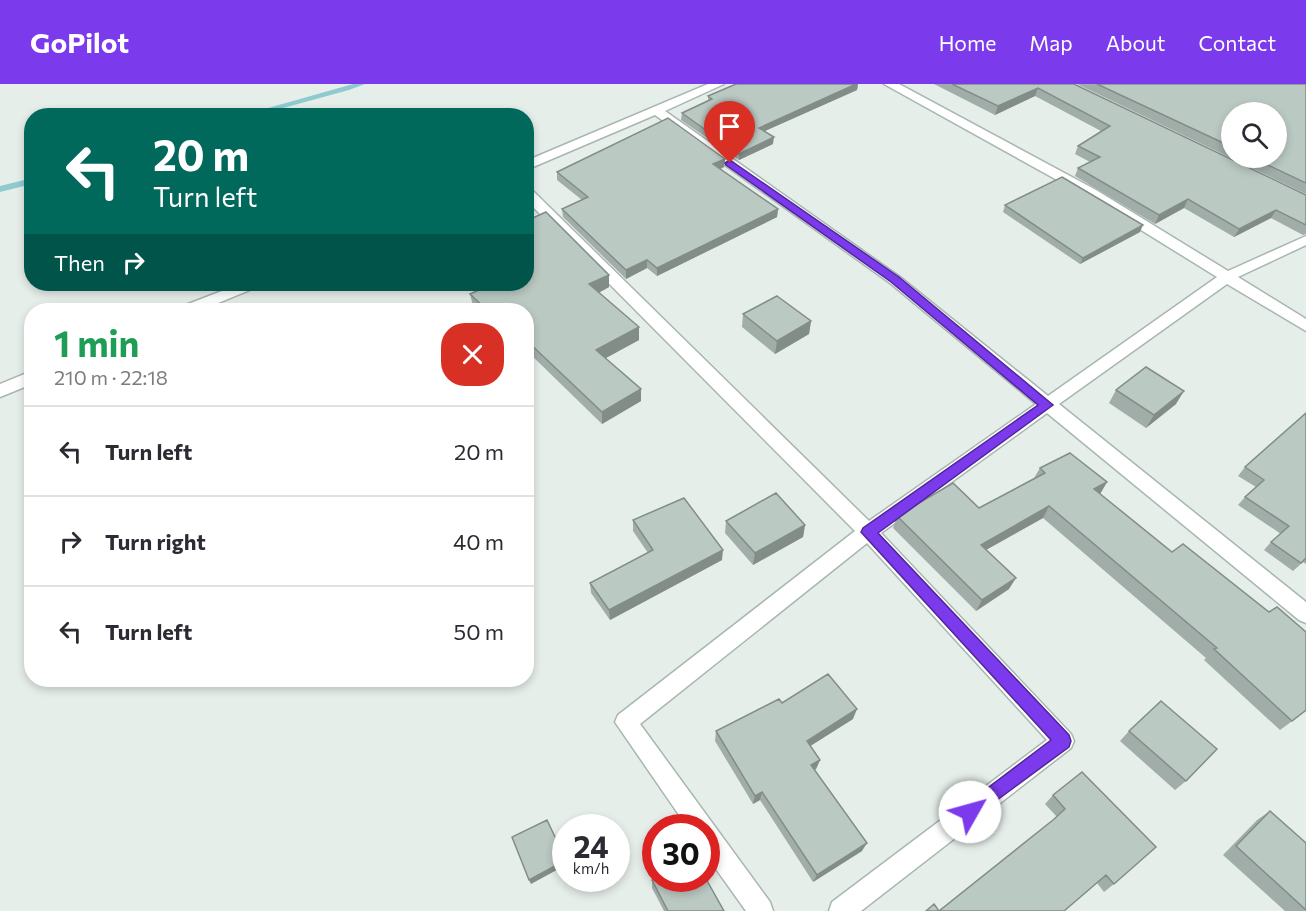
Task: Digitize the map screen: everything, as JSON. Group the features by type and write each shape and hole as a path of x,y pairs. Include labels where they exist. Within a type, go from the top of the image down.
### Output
{"street":[{"path":"534,163 718,84"},
{"path":"890,84 1091,193 1306,326"},
{"path":"656,110 895,280 1306,614"},
{"path":"534,200 868,532 1063,741 841,911"},
{"path":"692,814 626,722 868,532 1046,405 1227,277 1306,240"},
{"path":"205,303 235,291"},
{"path":"0,391 24,380"},
{"path":"720,854 761,911"}],"building":[{"path":"736,84 856,84 759,128 774,137 739,154 682,113 712,99 708,96"},
{"path":"952,84 1074,84 1221,154 1221,168 1250,168 1306,195 1306,225 1276,210 1239,229 1188,199 1159,215 1078,168 1100,157 1078,146 1110,126 1038,88 998,106"},
{"path":"1097,84 1306,84 1306,183 1274,168 1287,168 1287,102 1221,102 1221,142"},
{"path":"668,118 725,159 713,164 778,209 657,268 647,260 626,270 562,209 588,197 557,172"},
{"path":"1062,177 1143,225 1083,258 1005,205"},
{"path":"546,212 609,275 589,284 639,327 596,350 641,389 602,412 534,348 534,303 480,303 470,294 477,291 534,291 534,217"},
{"path":"777,296 811,321 777,341 743,314"},
{"path":"1146,367 1184,391 1154,415 1116,390"},
{"path":"1306,413 1306,558 1301,563 1271,542 1289,526 1245,497 1264,480 1245,467"},
{"path":"1070,453 1107,482 1094,489 1172,552 1183,544 1269,612 1277,607 1306,632 1306,710 1292,721 1214,649 1217,648 1049,506 981,545 1016,578 982,600 897,516 953,483 979,508 1045,473 1040,468"},
{"path":"776,493 805,525 755,553 726,521"},
{"path":"684,498 723,550 609,610 590,583 653,550 633,520"},
{"path":"828,674 857,709 807,741 820,760 811,765 867,843 817,875 762,792 755,796 716,731 779,699 782,703"},
{"path":"1161,701 1217,749 1186,781 1129,731"},
{"path":"1082,772 1156,847 1114,884 1106,875 1064,911 939,911 1065,809 1053,795"},
{"path":"1270,811 1306,843 1306,910 1236,846"},
{"path":"547,820 552,831 552,868 529,880 512,837"},
{"path":"658,892 713,892 724,911 668,911"},
{"path":"934,904 939,911 926,911"}],"waterway":[{"path":"270,108 361,84"},
{"path":"0,189 24,183"}],"route":[{"path":"730,163 895,280 1046,405 868,532 1063,741 970,812"}]}
